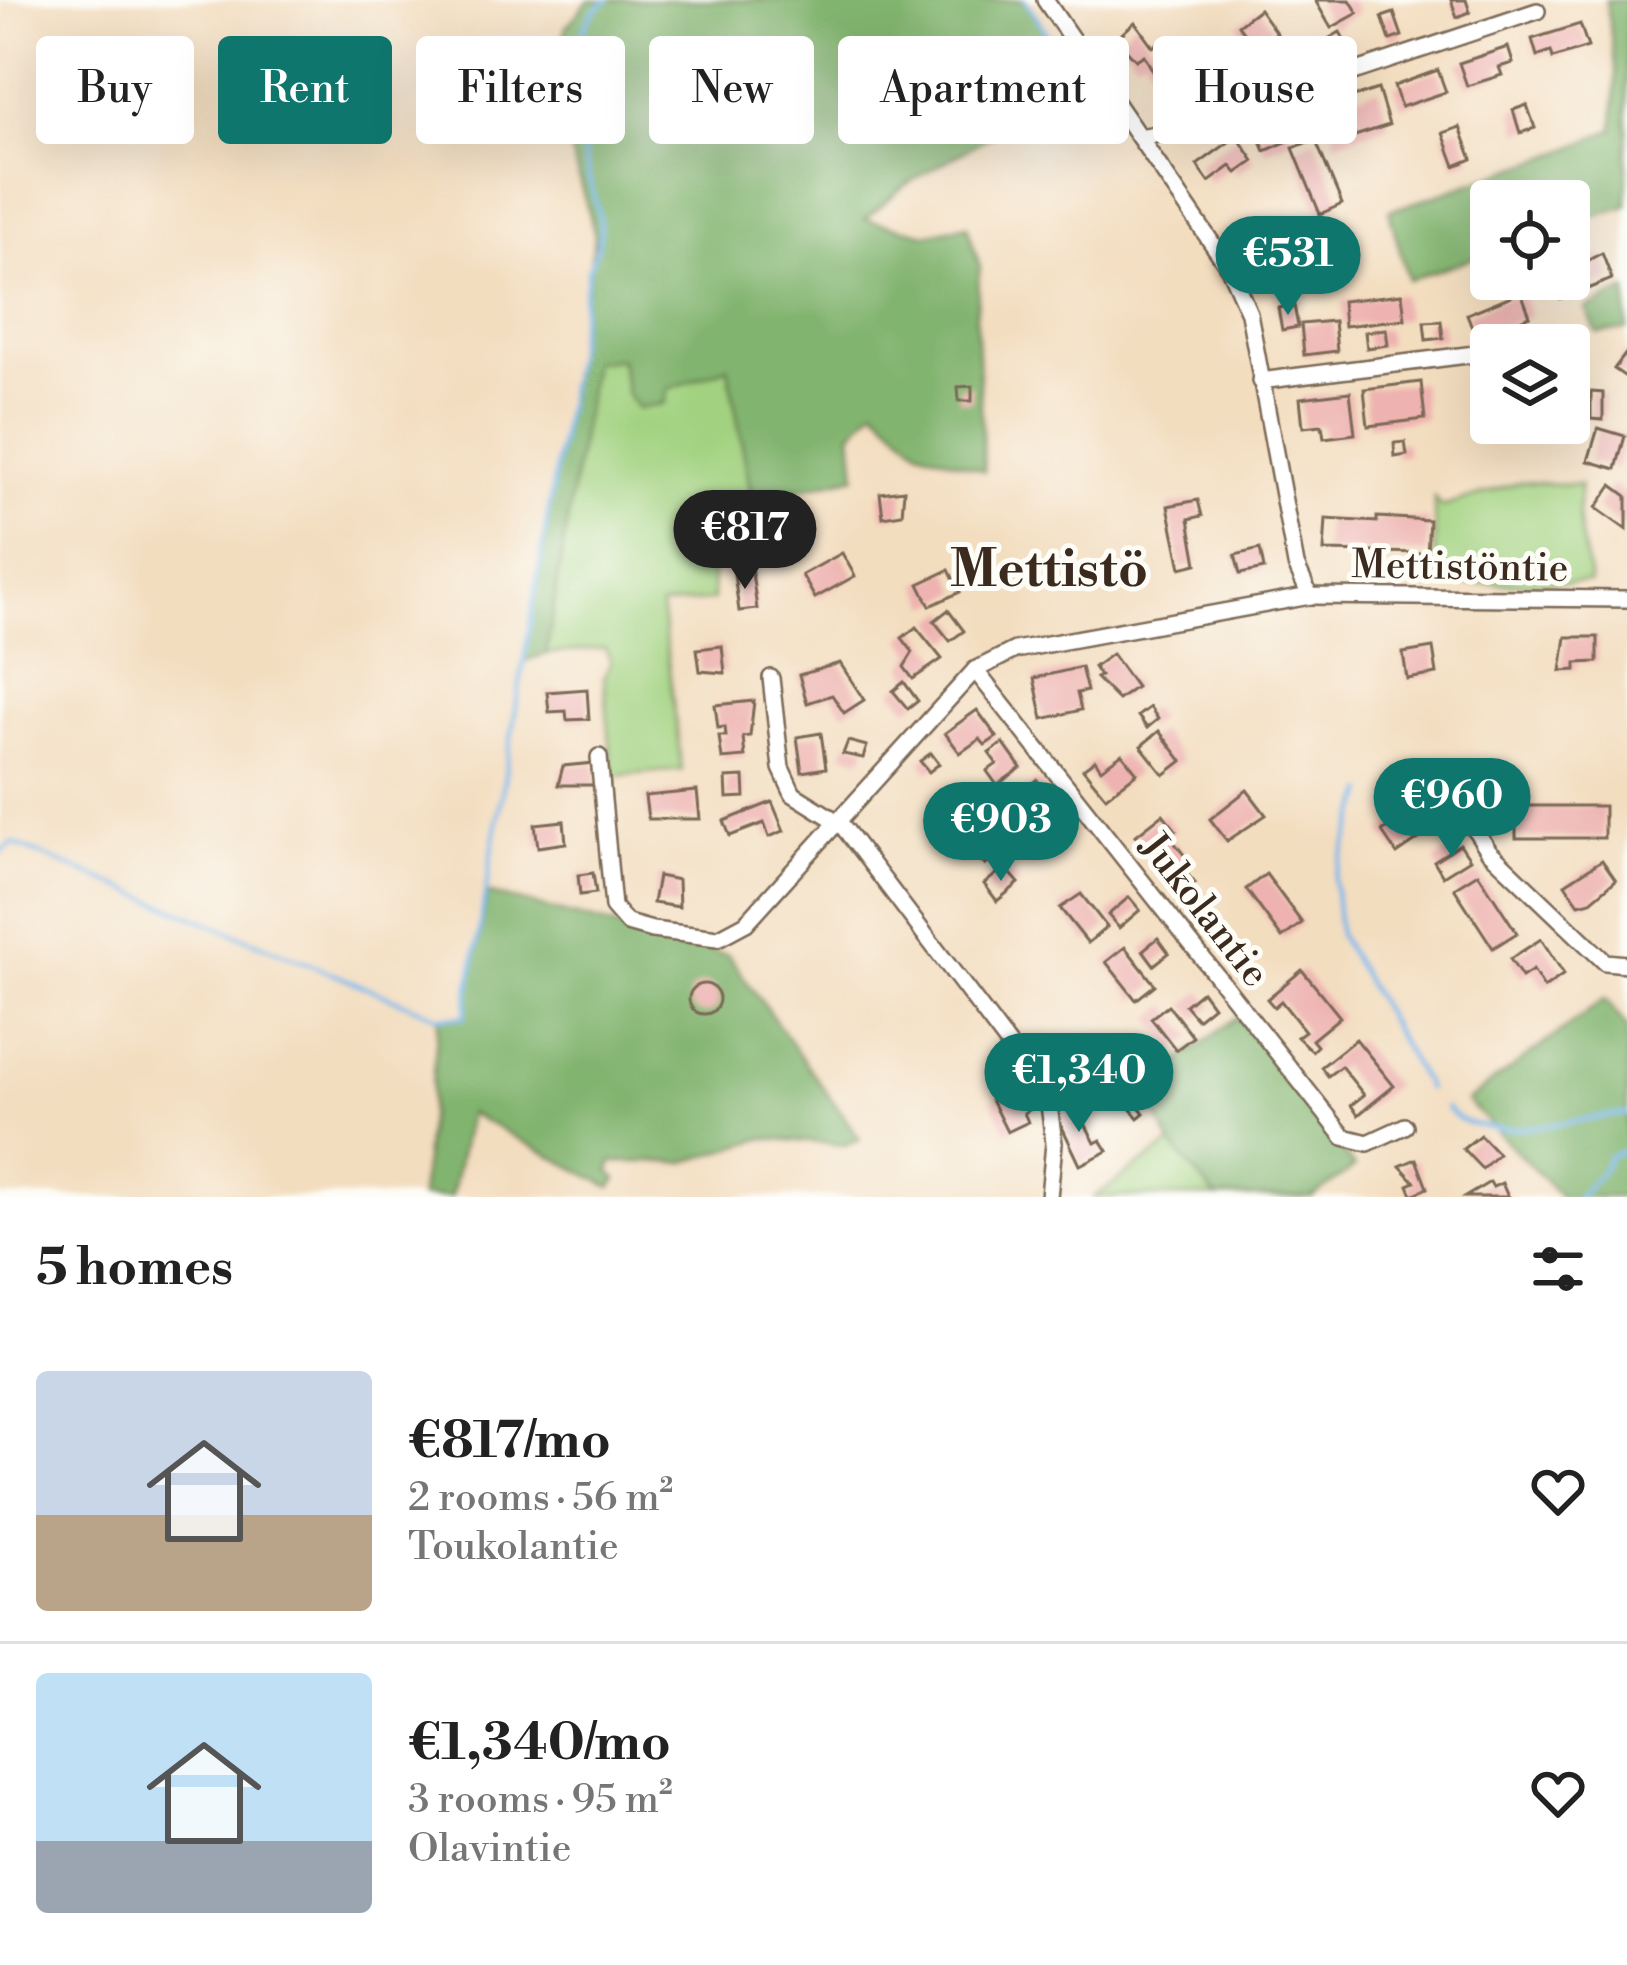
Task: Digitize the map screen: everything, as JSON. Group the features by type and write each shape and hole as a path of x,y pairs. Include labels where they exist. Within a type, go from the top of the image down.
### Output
{"street":[{"name":"Mettistöntie","path":"1045,0 1229,268 1249,313 1296,566 1310,596 1627,599"},
{"path":"1139,137 1202,122 1537,11"},
{"path":"1260,381 1470,355"},
{"path":"599,757 613,907 638,926 718,938 746,923 841,824 975,670 1015,650 1310,596"},
{"name":"Jukolantie","path":"975,670 1345,1137 1368,1143 1405,1126"},
{"path":"771,678 781,768 793,794 841,824 1048,1097 1054,1143 1049,1197"},
{"path":"1469,820 1489,851 1605,962 1627,964"}],"green space":[{"path":"589,0 1025,0 1049,36 838,36 838,144 976,144 905,185 865,219 926,234 967,225 980,268 976,316 984,471 919,449 875,408 852,433 856,476 752,500 728,367 668,389 665,403 638,409 627,394 620,359 593,361 546,654 524,661 595,234 569,144 625,144 625,36 564,36"},
{"path":"1606,0 1627,0 1627,206 1590,218 1590,180 1480,180 1614,129 1616,73"},
{"path":"1470,183 1470,259 1408,280 1389,211"},
{"path":"1627,290 1627,330 1597,333 1586,309"},
{"path":"620,359 627,394 668,389 728,367 763,553 712,569 713,600 661,606 682,770 613,776 604,677 611,662 605,648 546,654 593,361"},
{"path":"1521,482 1580,485 1579,522 1590,582 1436,584 1434,498 1442,507"},
{"path":"487,893 728,955 860,1139 845,1145 765,1138 686,1162 612,1162 610,1172 617,1179 611,1187 469,1113 451,1197 420,1197 439,1017 465,1016"},
{"path":"1605,999 1627,1027 1627,1197 1561,1197 1467,1101"},
{"path":"1237,1017 1355,1167 1312,1197 1216,1197 1171,1144 1144,1089"},
{"path":"1171,1144 1216,1197 1094,1197"}],"building":[{"path":"1315,0 1350,0 1358,13 1331,28"},
{"path":"1451,0 1466,0 1470,12 1457,17"},
{"path":"1259,9 1278,36 1246,36 1238,25"},
{"path":"1394,13 1402,36 1390,40 1382,17"},
{"path":"1135,22 1153,47 1153,71 1144,55 1136,60 1129,53 1129,36 1119,36"},
{"path":"1580,24 1588,47 1553,58 1551,51 1537,56 1532,39"},
{"path":"1508,47 1513,63 1499,67 1502,75 1467,86 1459,63"},
{"path":"1438,70 1446,92 1401,107 1394,86"},
{"path":"1378,89 1389,125 1357,135 1357,96"},
{"path":"1527,105 1535,128 1520,133 1513,110"},
{"path":"1460,127 1472,159 1455,166 1443,133"},
{"path":"1226,144 1242,144 1254,161 1237,173 1231,166 1209,182 1197,165"},
{"path":"1317,144 1342,204 1320,214 1293,148"},
{"path":"1602,253 1612,279 1590,288 1590,259"},
{"path":"1402,294 1405,319 1344,326 1342,301"},
{"path":"1501,300 1524,300 1530,316 1509,324 1471,324 1467,314"},
{"path":"1294,305 1298,327 1282,330 1278,308"},
{"path":"1334,321 1337,351 1304,355 1301,324"},
{"path":"1441,321 1443,338 1426,340 1424,322"},
{"path":"1386,329 1388,345 1367,348 1365,332"},
{"path":"1627,352 1627,378 1614,369"},
{"path":"1421,382 1425,419 1368,426 1364,389"},
{"path":"972,386 972,401 959,401 958,387"},
{"path":"1350,392 1355,434 1324,438 1322,425 1303,427 1300,398"},
{"path":"1591,392 1603,393 1603,420 1591,419"},
{"path":"1598,428 1625,436 1616,469 1588,461"},
{"path":"1405,442 1407,455 1395,457 1394,443"},
{"path":"1612,485 1627,496 1627,530 1596,508"},
{"path":"904,490 902,514 883,517 880,493"},
{"path":"1198,500 1202,516 1189,519 1197,564 1181,568 1168,506"},
{"path":"1377,517 1429,520 1427,553 1324,551 1326,519 1377,522"},
{"path":"1260,549 1264,569 1240,574 1235,555"},
{"path":"842,553 855,576 815,598 802,575"},
{"path":"949,570 960,592 930,606 919,584"},
{"path":"752,572 757,609 739,611 734,574"},
{"path":"948,610 964,631 950,641 934,621"},
{"path":"916,627 942,659 913,679 904,667 913,652 902,638"},
{"path":"1566,637 1598,637 1598,662 1576,663 1576,670 1561,671"},
{"path":"722,646 725,673 700,671 697,649"},
{"path":"1433,648 1437,674 1407,679 1403,653"},
{"path":"1112,654 1136,687 1118,700 1096,678 1100,676 1094,667"},
{"path":"840,663 864,700 844,713 832,695 807,703 799,675"},
{"path":"1081,667 1087,691 1077,693 1081,710 1043,719 1034,678"},
{"path":"904,682 918,701 908,709 893,691"},
{"path":"587,689 589,719 567,720 566,711 549,712 547,692"},
{"path":"754,701 750,736 743,737 745,757 722,759 719,736 726,736 725,727 718,728 715,705"},
{"path":"1150,707 1158,719 1147,728 1138,716"},
{"path":"977,710 997,737 985,745 980,739 960,753 945,733"},
{"path":"1159,731 1182,761 1164,775 1141,746"},
{"path":"821,733 826,768 802,772 797,737"},
{"path":"848,741 867,746 863,758 843,754"},
{"path":"1003,743 1021,768 997,785 987,771 997,764 989,753"},
{"path":"931,753 939,764 929,772 920,761"},
{"path":"1122,754 1137,773 1106,797 1083,769 1095,760 1101,769"},
{"path":"595,763 597,785 558,785 563,766"},
{"path":"744,777 745,797 727,798 726,778"},
{"path":"1037,780 1066,816 1051,827 1039,812 1029,820 1013,800"},
{"path":"1247,790 1266,815 1227,841 1210,819"},
{"path":"697,791 700,819 648,819 645,796"},
{"path":"772,802 784,831 769,837 764,823 730,836 724,821"},
{"path":"1421,805 1436,827 1397,854 1382,832"},
{"path":"1516,806 1604,806 1604,838 1516,838"},
{"path":"1163,814 1176,830 1169,836 1189,861 1168,878 1135,836"},
{"path":"564,821 566,843 538,847 535,824"},
{"path":"981,821 1005,850 985,865 971,850 959,857 949,846"},
{"path":"1460,844 1470,859 1443,876 1434,861"},
{"path":"1602,860 1616,880 1591,901 1579,904 1565,884"},
{"path":"1005,867 1019,883 997,901 984,884"},
{"path":"1183,869 1195,883 1182,894 1171,880"},
{"path":"593,873 596,893 580,895 578,875"},
{"path":"1478,873 1517,933 1493,948 1454,888"},
{"path":"1266,874 1302,923 1282,938 1246,889"},
{"path":"658,876 678,880 679,907 653,903"},
{"path":"1081,894 1107,927 1088,943 1060,908"},
{"path":"1129,897 1140,910 1119,928 1108,915"},
{"path":"1158,938 1169,953 1154,965 1143,950"},
{"path":"1541,939 1564,974 1544,988 1533,970 1522,977 1510,959"},
{"path":"1125,947 1155,985 1136,1000 1106,962"},
{"path":"1302,970 1340,1017 1312,1040 1317,1046 1312,1051 1297,1037 1305,1031 1281,1001 1274,1007 1267,999"},
{"path":"704,984 719,999 704,1014 689,999"},
{"path":"1202,991 1213,1006 1197,1019 1185,1005"},
{"path":"1168,1005 1193,1037 1176,1050 1151,1018"},
{"path":"1356,1039 1394,1086 1358,1115 1351,1105 1364,1095 1341,1066 1328,1076 1321,1067"},
{"path":"1027,1082 1038,1105 1024,1113 1028,1122 1007,1132 991,1100"},
{"path":"1130,1095 1144,1113 1138,1118 1123,1100"},
{"path":"1075,1104 1095,1143 1101,1140 1108,1151 1080,1165 1055,1112"},
{"path":"1480,1135 1498,1154 1482,1169 1463,1149"},
{"path":"1416,1159 1427,1188 1412,1195 1408,1185 1415,1182 1400,1166"},
{"path":"1490,1182 1493,1187 1502,1183 1508,1197 1465,1197"}],"waterway":[{"path":"0,852 12,843 439,1017 465,1017 588,271 600,235 575,83 582,34 608,0"},
{"path":"1025,0 1049,36"},
{"path":"1366,792 1334,879 1339,935 1428,1089"},
{"path":"1446,1108 1482,1127 1506,1128 1627,1114"},
{"path":"1578,1197 1609,1156 1627,1151"}],"district":[{"name":"Mettistö","path":"1049,568"}]}
